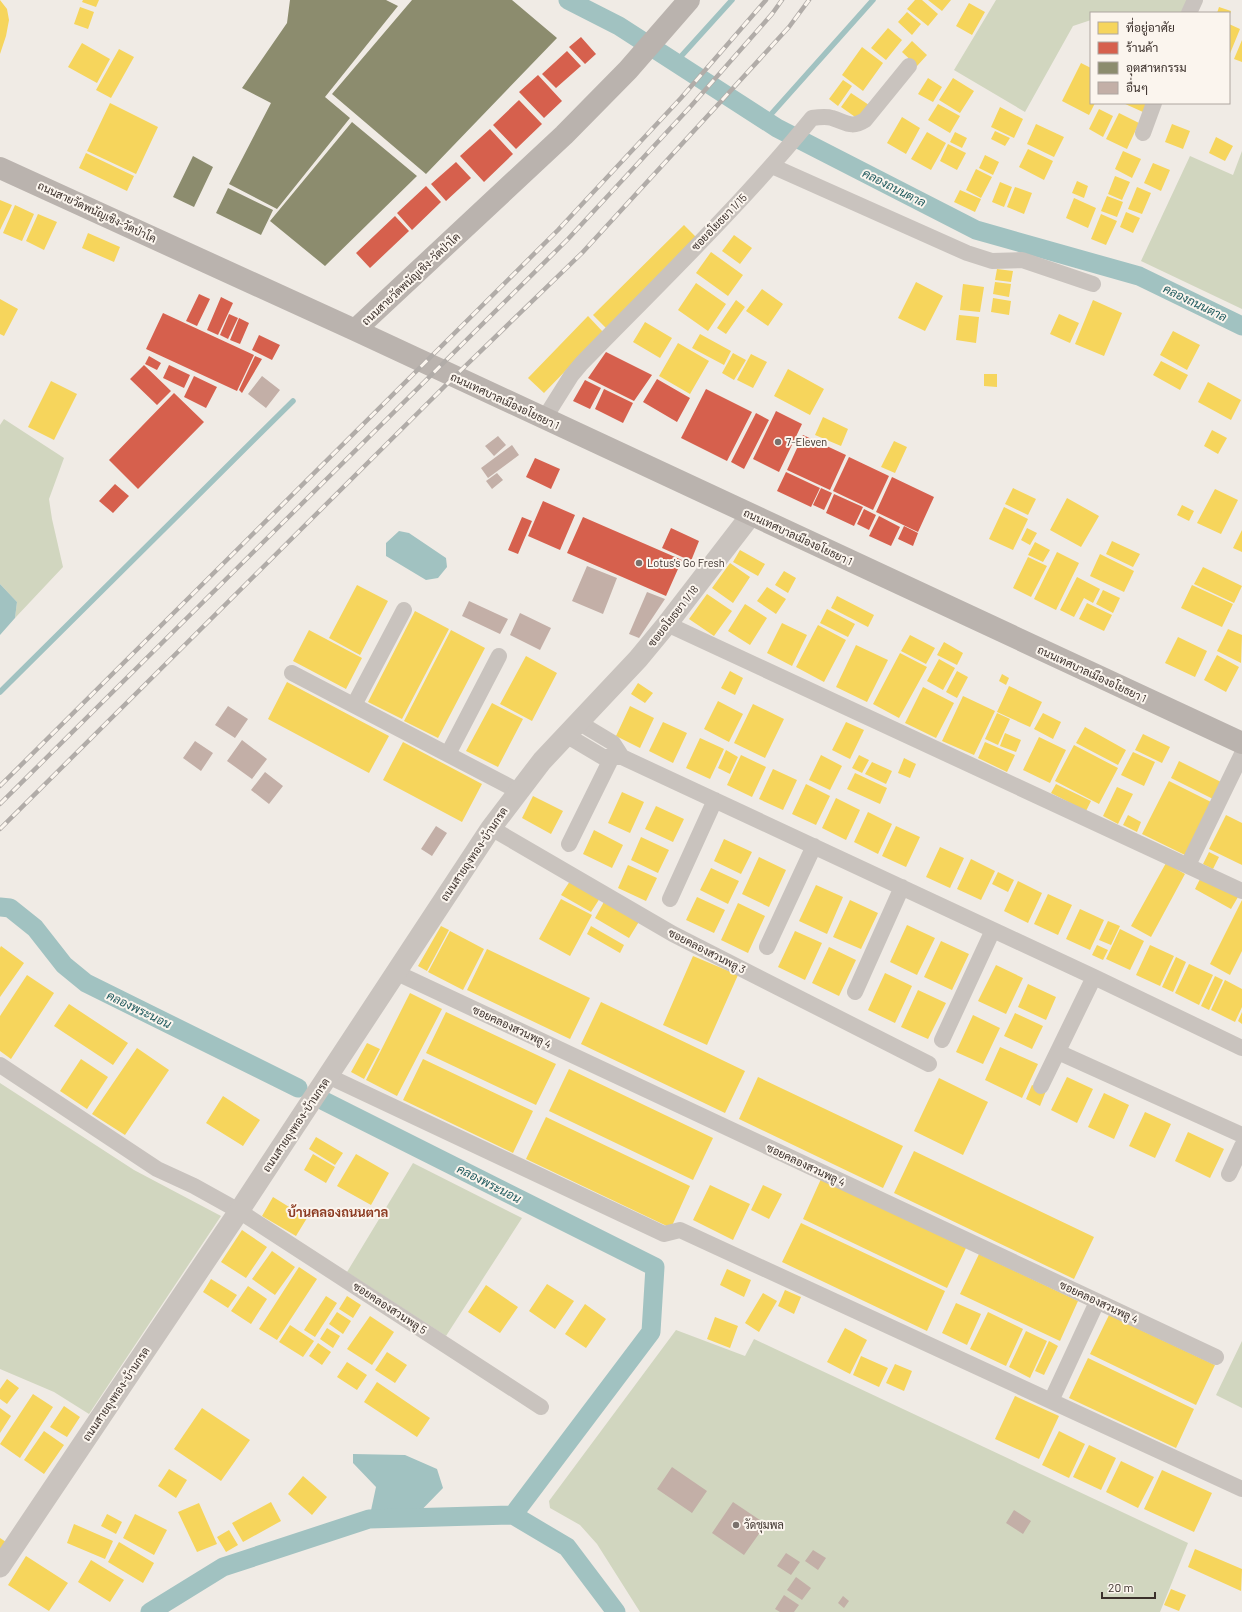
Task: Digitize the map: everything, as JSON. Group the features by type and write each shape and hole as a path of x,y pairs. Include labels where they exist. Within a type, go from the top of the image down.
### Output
{"main road":[{"name":"ถนนสายวัดพนัญเชิง-วัดป่าโค","path":"0,168 355,330 513,184 628,70 686,3"},
{"name":"ถนนเทศบาลเมืองอโยธยา 1","path":"355,330 1242,743"}],"street":[{"path":"1189,12 1195,0"},
{"name":"ซอยอโยธยา 1/15","path":"544,419 571,376 581,364 734,208 772,166 812,118 830,117 850,125 858,124 865,120 909,66"},
{"path":"1143,133 1154,104"},
{"path":"772,166 967,253 992,261 1022,260 1092,284"},
{"name":"ซอยอโยธยา 1/18","path":"606,694 667,624 751,515"},
{"path":"354,705 404,610"},
{"path":"667,624 1242,891"},
{"path":"448,754 499,656"},
{"path":"292,673 518,791"},
{"name":"ถนนสายถุงทอง-บ้านกรด","path":"0,1567 239,1210 491,828 542,761 606,694"},
{"path":"572,729 611,753 814,846 1242,1048"},
{"path":"569,844 611,753"},
{"path":"1188,865 1242,754"},
{"path":"670,899 715,800"},
{"name":"ซอยคลองสวนพลู 3","path":"491,828 673,934 929,1064"},
{"path":"767,947 814,846"},
{"path":"855,992 902,888"},
{"path":"942,1040 993,930"},
{"name":"ซอยคลองสวนพลู 4","path":"395,972 1216,1357"},
{"path":"1041,1086 1094,977"},
{"path":"1058,1052 1242,1135"},
{"name":"ซอยคลองสวนพลู 5","path":"0,1065 157,1169 194,1186 239,1210 541,1407"},
{"path":"328,1076 664,1234 680,1230 1242,1489"},
{"path":"1229,1174 1242,1146"},
{"path":"1051,1401 1097,1302"}],"green space":[{"path":"996,0 1188,0 1182,12 1090,12 1090,20 1073,26 1025,112 954,70"},
{"path":"1242,151 1242,309 1141,261 1190,156 1233,175"},
{"path":"4,419 64,458 49,499 63,567 15,618 17,602 0,584 0,425"},
{"path":"0,1083 134,1170 221,1216 89,1414 54,1392 0,1369"},
{"path":"413,1163 522,1218 446,1336 347,1272"},
{"path":"676,1330 745,1356 754,1339 1188,1543 1160,1612 640,1612 597,1544 580,1525 550,1508 549,1501"},
{"path":"1242,1341 1242,1408 1216,1395"}],"water":[{"path":"399,531 409,533 446,558 447,567 438,578 426,580 386,556 386,543"},
{"path":"0,584 17,602 15,618 0,635"},
{"path":"353,1454 405,1455 437,1469 443,1488 406,1526 377,1525 370,1515 376,1487 353,1463"}],"building: ที่อยู่อาศัย":[{"path":"0,0 7,9 9,20 0,54"},
{"path":"83,0 99,0 96,7 82,2"},
{"path":"915,0 922,0 938,14 928,26 907,9"},
{"path":"928,0 951,0 942,11"},
{"path":"969,3 985,12 972,35 956,26"},
{"path":"80,7 94,12 88,29 74,24"},
{"path":"1219,7 1231,11 1230,14 1230,12 1217,12"},
{"path":"907,12 921,24 912,35 898,22"},
{"path":"1230,24 1240,29 1230,54"},
{"path":"888,28 902,40 886,60 871,48"},
{"path":"1242,40 1242,62 1234,59"},
{"path":"912,41 927,55 917,66 902,52"},
{"path":"82,43 110,59 97,83 68,67"},
{"path":"862,47 883,63 863,91 842,75"},
{"path":"119,49 134,57 111,98 96,90"},
{"path":"1081,63 1090,68 1090,104 1094,104 1089,115 1062,101"},
{"path":"928,78 942,87 933,102 918,94"},
{"path":"953,78 974,91 960,113 939,100"},
{"path":"843,80 852,86 838,106 829,99"},
{"path":"851,93 869,105 858,119 841,107"},
{"path":"110,103 158,127 136,174 87,151"},
{"path":"938,104 960,116 950,133 928,120"},
{"path":"1125,104 1147,104 1143,112"},
{"path":"1000,107 1023,119 1014,138 991,127"},
{"path":"1099,109 1113,116 1103,137 1089,129"},
{"path":"1119,113 1139,123 1127,149 1106,139"},
{"path":"902,117 920,128 906,154 887,143"},
{"path":"1036,124 1064,137 1054,157 1027,144"},
{"path":"1172,124 1190,131 1183,149 1165,142"},
{"path":"995,131 1010,138 1005,146 991,139"},
{"path":"927,132 946,143 931,170 911,159"},
{"path":"955,132 967,138 962,148 950,142"},
{"path":"1216,137 1233,146 1225,161 1209,153"},
{"path":"948,144 966,153 957,170 940,161"},
{"path":"1028,149 1053,161 1044,180 1019,167"},
{"path":"1123,151 1141,159 1132,178 1115,169"},
{"path":"86,153 134,176 127,191 79,168"},
{"path":"985,155 999,162 993,175 979,168"},
{"path":"1153,163 1170,170 1161,191 1144,183"},
{"path":"976,169 992,177 981,198 966,190"},
{"path":"1115,176 1130,182 1122,200 1108,194"},
{"path":"1077,181 1088,186 1084,198 1072,193"},
{"path":"1000,182 1012,187 1004,207 992,202"},
{"path":"1015,187 1032,193 1024,214 1007,207"},
{"path":"1137,187 1151,193 1142,214 1128,209"},
{"path":"960,190 981,199 975,212 954,202"},
{"path":"1107,196 1123,202 1117,217 1101,211"},
{"path":"1074,198 1096,208 1088,228 1066,218"},
{"path":"0,200 12,205 0,230"},
{"path":"15,205 34,214 22,241 3,233"},
{"path":"1126,212 1140,218 1133,233 1120,227"},
{"path":"38,214 57,222 44,250 26,241"},
{"path":"1101,214 1117,221 1106,245 1091,239"},
{"path":"684,225 698,239 607,329 593,315"},
{"path":"88,233 120,247 114,262 82,248"},
{"path":"734,235 752,248 740,264 722,251"},
{"path":"711,252 743,275 728,296 696,273"},
{"path":"997,269 1013,271 1011,282 995,280"},
{"path":"916,282 943,296 925,331 898,318"},
{"path":"995,282 1011,284 1009,297 993,294"},
{"path":"696,283 726,304 708,331 678,310"},
{"path":"963,284 984,287 980,312 960,310"},
{"path":"762,289 783,304 768,326 746,311"},
{"path":"993,298 1011,301 1009,315 991,312"},
{"path":"0,299 18,309 4,336 0,334"},
{"path":"736,300 745,307 726,334 717,328"},
{"path":"1093,300 1122,313 1104,356 1075,344"},
{"path":"1059,314 1079,323 1070,343 1050,334"},
{"path":"959,315 979,317 976,343 956,340"},
{"path":"588,316 603,332 544,393 528,378"},
{"path":"645,322 672,338 660,358 633,342"},
{"path":"1173,331 1200,345 1187,370 1160,355"},
{"path":"700,334 731,351 724,365 692,348"},
{"path":"678,343 709,361 690,394 659,376"},
{"path":"733,353 746,360 734,380 722,373"},
{"path":"751,354 767,362 753,388 737,380"},
{"path":"1161,361 1188,375 1180,390 1153,375"},
{"path":"788,369 824,389 810,415 774,396"},
{"path":"984,374 997,374 997,387 984,386"},
{"path":"51,381 77,394 54,440 28,427"},
{"path":"1208,382 1241,400 1231,420 1198,402"},
{"path":"823,417 848,429 841,446 815,435"},
{"path":"1212,430 1227,438 1218,454 1204,446"},
{"path":"894,441 907,447 895,473 881,467"},
{"path":"1013,488 1036,499 1028,515 1005,504"},
{"path":"1215,489 1238,500 1221,534 1197,523"},
{"path":"1067,498 1099,516 1081,547 1050,530"},
{"path":"1182,505 1194,511 1189,521 1177,515"},
{"path":"1004,507 1028,519 1013,550 989,539"},
{"path":"1027,528 1037,533 1030,545 1021,540"},
{"path":"1242,530 1242,552 1233,548"},
{"path":"1112,541 1140,554 1133,567 1106,554"},
{"path":"1035,542 1050,550 1043,562 1028,555"},
{"path":"740,550 765,564 758,576 733,562"},
{"path":"1057,552 1079,563 1056,610 1034,599"},
{"path":"1100,554 1134,571 1124,592 1090,576"},
{"path":"1028,557 1047,566 1031,597 1013,588"},
{"path":"730,563 750,577 733,603 712,588"},
{"path":"1203,567 1242,586 1234,603 1194,584"},
{"path":"784,571 796,578 788,593 775,585"},
{"path":"1077,577 1100,589 1093,603 1084,598 1074,617 1060,610"},
{"path":"357,585 388,601 360,655 329,638"},
{"path":"1192,585 1233,604 1222,627 1181,608"},
{"path":"767,587 786,599 776,614 757,601"},
{"path":"1103,590 1120,598 1113,613 1096,604"},
{"path":"707,594 732,611 714,636 689,619"},
{"path":"837,596 874,615 868,627 831,608"},
{"path":"1087,603 1112,615 1104,631 1079,619"},
{"path":"745,604 767,618 750,645 728,631"},
{"path":"827,609 855,624 848,637 820,623"},
{"path":"415,611 449,629 402,719 368,702"},
{"path":"782,623 807,635 792,666 767,653"},
{"path":"818,625 846,640 824,682 796,667"},
{"path":"1228,629 1242,635 1241,663 1217,651"},
{"path":"309,630 362,658 346,689 293,661"},
{"path":"451,630 485,648 438,738 404,721"},
{"path":"910,635 935,648 926,664 901,651"},
{"path":"1178,637 1207,651 1195,677 1165,663"},
{"path":"944,642 963,653 957,665 937,655"},
{"path":"856,645 888,660 867,702 836,687"},
{"path":"900,653 927,667 899,718 873,704"},
{"path":"1217,655 1239,667 1226,692 1204,680"},
{"path":"526,656 557,673 532,721 500,704"},
{"path":"939,659 955,668 943,690 927,681"},
{"path":"730,671 743,678 735,695 721,688"},
{"path":"957,671 968,677 957,698 946,692"},
{"path":"1002,674 1009,678 1006,685 999,681"},
{"path":"287,682 389,736 369,773 268,719"},
{"path":"638,683 653,693 645,703 631,694"},
{"path":"1009,686 1042,702 1030,727 997,712"},
{"path":"923,687 954,703 936,738 905,723"},
{"path":"963,696 995,711 974,755 942,741"},
{"path":"718,701 743,714 729,742 704,729"},
{"path":"492,703 523,719 498,767 466,751"},
{"path":"753,704 784,719 765,758 734,743"},
{"path":"630,706 654,718 640,748 616,736"},
{"path":"997,713 1010,719 998,745 985,739"},
{"path":"1043,713 1061,722 1053,739 1034,729"},
{"path":"663,722 687,733 673,763 649,751"},
{"path":"846,722 864,730 850,759 832,750"},
{"path":"1085,727 1126,750 1118,765 1076,743"},
{"path":"1005,733 1021,740 1016,752 1000,746"},
{"path":"1143,734 1170,747 1162,763 1135,750"},
{"path":"1039,737 1066,750 1050,783 1023,770"},
{"path":"700,738 724,749 710,779 686,768"},
{"path":"403,742 482,784 462,822 383,780"},
{"path":"985,742 1015,755 1007,772 978,758"},
{"path":"1074,745 1118,768 1099,804 1055,781"},
{"path":"726,750 738,757 730,774 718,768"},
{"path":"1133,752 1155,762 1144,786 1121,775"},
{"path":"741,755 766,767 752,797 727,785"},
{"path":"821,755 842,766 830,790 809,780"},
{"path":"859,755 869,760 862,773 852,768"},
{"path":"904,758 916,764 910,778 898,773"},
{"path":"1179,761 1221,782 1213,799 1171,778"},
{"path":"872,762 892,771 886,784 865,774"},
{"path":"773,769 797,780 783,810 759,799"},
{"path":"855,773 887,788 880,804 847,789"},
{"path":"1169,781 1211,802 1185,855 1142,834"},
{"path":"806,784 830,796 816,825 792,814"},
{"path":"1056,784 1091,801 1086,811 1051,793"},
{"path":"1117,787 1133,794 1118,824 1103,816"},
{"path":"622,792 644,802 630,833 608,823"},
{"path":"533,796 563,811 551,834 522,818"},
{"path":"836,798 860,810 846,840 822,828"},
{"path":"656,806 684,819 673,842 645,829"},
{"path":"868,812 892,824 878,854 854,842"},
{"path":"1128,815 1141,822 1137,832 1123,825"},
{"path":"1226,815 1242,823 1242,865 1209,849"},
{"path":"896,826 920,837 906,867 882,856"},
{"path":"594,830 623,845 612,868 583,854"},
{"path":"641,837 669,850 658,873 631,860"},
{"path":"724,839 752,852 741,874 714,861"},
{"path":"940,847 964,858 950,888 926,877"},
{"path":"1209,852 1219,857 1213,869 1203,864"},
{"path":"759,857 786,870 769,907 742,894"},
{"path":"971,859 995,871 981,900 957,889"},
{"path":"1166,863 1185,874 1151,937 1131,926"},
{"path":"628,865 657,878 646,901 618,888"},
{"path":"711,868 739,881 728,904 700,890"},
{"path":"998,872 1014,880 1008,892 992,884"},
{"path":"1201,877 1238,897 1231,909 1195,889"},
{"path":"570,881 600,898 591,912 561,895"},
{"path":"1018,881 1042,893 1028,923 1004,911"},
{"path":"816,885 843,897 827,934 799,921"},
{"path":"1048,894 1072,905 1058,935 1034,924"},
{"path":"697,897 725,910 714,933 686,920"},
{"path":"561,899 592,915 570,956 539,939"},
{"path":"605,900 640,920 629,938 595,918"},
{"path":"850,900 878,913 861,949 833,937"},
{"path":"1242,900 1242,951 1230,975 1210,964"},
{"path":"738,903 765,916 748,953 721,940"},
{"path":"1080,909 1104,920 1090,950 1066,939"},
{"path":"1108,921 1120,926 1111,945 1099,940"},
{"path":"907,925 935,938 917,975 890,962"},
{"path":"441,926 449,930 427,971 418,966"},
{"path":"591,926 624,945 620,953 587,934"},
{"path":"1120,929 1144,941 1130,970 1106,959"},
{"path":"450,931 484,949 463,990 428,972"},
{"path":"795,931 822,943 805,980 778,967"},
{"path":"941,941 969,954 952,990 924,977"},
{"path":"1097,945 1108,950 1103,960 1092,955"},
{"path":"1150,945 1174,956 1160,986 1136,975"},
{"path":"1,946 24,963 0,997 0,948"},
{"path":"829,947 856,960 839,996 812,983"},
{"path":"487,949 590,998 570,1039 467,990"},
{"path":"693,956 738,975 707,1045 663,1025"},
{"path":"1176,957 1186,962 1173,992 1162,987"},
{"path":"1189,964 1213,975 1199,1005 1175,993"},
{"path":"996,965 1023,978 1006,1014 978,1001"},
{"path":"885,973 912,986 895,1023 868,1010"},
{"path":"27,975 54,993 11,1059 0,1051 0,1016"},
{"path":"1215,976 1223,980 1209,1010 1201,1006"},
{"path":"1225,980 1242,989 1242,1007 1235,1022 1211,1010"},
{"path":"1028,984 1056,997 1046,1020 1018,1007"},
{"path":"918,990 946,1003 928,1039 901,1027"},
{"path":"410,993 442,1009 397,1096 366,1080"},
{"path":"601,1002 745,1071 725,1113 581,1044"},
{"path":"69,1004 128,1043 113,1065 54,1026"},
{"path":"446,1012 556,1064 536,1105 426,1053"},
{"path":"1242,1012 1242,1024 1238,1021"},
{"path":"1015,1013 1043,1026 1032,1049 1004,1036"},
{"path":"973,1015 1000,1028 983,1064 956,1052"},
{"path":"367,1043 380,1049 364,1079 351,1072"},
{"path":"1000,1047 1038,1064 1022,1098 985,1080"},
{"path":"137,1048 169,1070 125,1135 92,1114"},
{"path":"81,1059 108,1077 87,1109 60,1091"},
{"path":"423,1059 533,1111 513,1153 403,1100"},
{"path":"569,1069 713,1138 693,1180 549,1111"},
{"path":"758,1077 903,1146 883,1188 739,1119"},
{"path":"1067,1077 1093,1089 1077,1123 1051,1110"},
{"path":"939,1078 988,1102 963,1155 914,1131"},
{"path":"1032,1085 1046,1091 1040,1106 1026,1099"},
{"path":"1104,1093 1129,1105 1114,1139 1088,1127"},
{"path":"223,1096 260,1120 243,1146 206,1123"},
{"path":"1145,1112 1171,1124 1155,1158 1129,1146"},
{"path":"546,1117 690,1186 671,1228 526,1159"},
{"path":"1188,1132 1224,1149 1210,1178 1175,1161"},
{"path":"316,1137 343,1153 335,1165 309,1149"},
{"path":"914,1151 1094,1237 1074,1279 894,1193"},
{"path":"313,1154 335,1167 326,1183 304,1170"},
{"path":"356,1154 389,1173 371,1205 337,1186"},
{"path":"821,1179 966,1248 947,1288 803,1219"},
{"path":"710,1185 750,1204 733,1240 693,1220"},
{"path":"763,1185 782,1194 769,1219 751,1210"},
{"path":"273,1197 307,1218 296,1236 262,1216"},
{"path":"801,1223 945,1291 927,1331 782,1262"},
{"path":"242,1230 267,1247 246,1278 221,1262"},
{"path":"272,1251 295,1267 275,1295 252,1279"},
{"path":"979,1254 1078,1301 1060,1341 960,1294"},
{"path":"299,1267 317,1279 277,1340 259,1329"},
{"path":"727,1269 751,1280 744,1297 720,1285"},
{"path":"211,1279 237,1295 228,1308 203,1292"},
{"path":"547,1284 574,1301 555,1329 529,1311"},
{"path":"486,1285 518,1307 500,1333 468,1312"},
{"path":"248,1286 267,1299 251,1324 231,1311"},
{"path":"785,1290 801,1297 794,1314 778,1306"},
{"path":"763,1293 777,1301 759,1332 745,1323"},
{"path":"326,1296 337,1303 315,1337 304,1330"},
{"path":"347,1296 361,1305 353,1318 339,1309"},
{"path":"956,1303 981,1314 967,1345 942,1333"},
{"path":"585,1304 606,1319 586,1348 565,1334"},
{"path":"337,1312 351,1321 343,1334 329,1324"},
{"path":"988,1312 1023,1329 1006,1366 970,1349"},
{"path":"1109,1315 1215,1365 1196,1405 1090,1354"},
{"path":"370,1316 394,1332 372,1365 347,1349"},
{"path":"715,1317 738,1326 730,1348 707,1339"},
{"path":"290,1325 314,1341 303,1357 279,1342"},
{"path":"327,1328 340,1336 333,1348 320,1339"},
{"path":"845,1328 867,1340 850,1374 827,1362"},
{"path":"1026,1331 1047,1341 1030,1378 1009,1367"},
{"path":"1049,1341 1058,1346 1044,1375 1035,1371"},
{"path":"318,1343 331,1352 322,1365 309,1356"},
{"path":"387,1352 407,1365 395,1383 375,1370"},
{"path":"861,1356 888,1368 879,1387 853,1375"},
{"path":"1088,1358 1194,1409 1176,1448 1069,1398"},
{"path":"347,1362 367,1375 357,1390 337,1377"},
{"path":"895,1364 912,1371 904,1391 886,1383"},
{"path":"7,1379 19,1388 7,1404 0,1399 0,1389"},
{"path":"377,1382 430,1418 417,1437 364,1402"},
{"path":"33,1394 53,1407 20,1458 0,1444"},
{"path":"1015,1396 1059,1416 1039,1459 995,1439"},
{"path":"64,1406 80,1417 67,1437 50,1427"},
{"path":"0,1408 11,1416 0,1433"},
{"path":"202,1408 250,1440 221,1481 174,1449"},
{"path":"44,1431 64,1445 44,1474 24,1460"},
{"path":"1059,1431 1085,1444 1069,1478 1042,1465"},
{"path":"1089,1445 1116,1458 1101,1490 1073,1477"},
{"path":"1121,1461 1154,1477 1138,1508 1106,1492"},
{"path":"169,1469 187,1480 176,1498 158,1486"},
{"path":"1162,1470 1212,1493 1194,1532 1144,1509"},
{"path":"303,1476 327,1497 312,1515 288,1494"},
{"path":"271,1502 281,1521 243,1542 232,1523"},
{"path":"199,1503 217,1544 197,1552 178,1512"},
{"path":"107,1514 122,1522 116,1534 101,1526"},
{"path":"135,1514 167,1530 154,1555 123,1538"},
{"path":"74,1524 113,1541 105,1559 67,1543"},
{"path":"229,1530 238,1545 226,1552 217,1537"},
{"path":"0,1538 6,1542 0,1551"},
{"path":"119,1542 154,1563 143,1583 108,1562"},
{"path":"1195,1549 1242,1569 1241,1591 1188,1567"},
{"path":"26,1556 68,1583 49,1611 8,1585"},
{"path":"91,1560 124,1580 110,1602 78,1582"},
{"path":"1171,1589 1186,1595 1179,1611 1164,1605"}],"building: ร้านค้า":[{"path":"581,37 596,54 585,64 569,47"},
{"path":"567,51 581,66 556,88 542,74"},
{"path":"538,75 562,101 544,118 519,92"},
{"path":"519,100 542,124 516,149 493,125"},
{"path":"490,129 513,154 484,182 460,156"},
{"path":"456,162 471,178 446,201 431,184"},
{"path":"426,186 441,202 412,230 397,213"},
{"path":"395,216 409,231 370,268 356,253"},
{"path":"199,294 210,299 197,326 186,321"},
{"path":"221,297 233,303 218,335 207,330"},
{"path":"163,313 254,355 237,391 146,349"},
{"path":"229,314 238,318 228,339 220,335"},
{"path":"239,318 249,323 240,344 230,340"},
{"path":"259,335 280,345 272,360 252,350"},
{"path":"606,352 652,375 634,401 588,378"},
{"path":"149,356 161,363 157,370 145,364"},
{"path":"255,356 262,359 242,393 239,390"},
{"path":"144,365 171,391 157,405 130,379"},
{"path":"169,365 190,375 184,388 163,378"},
{"path":"194,376 217,387 206,408 184,397"},
{"path":"657,379 690,398 677,422 643,402"},
{"path":"585,380 601,388 590,409 573,401"},
{"path":"604,389 633,403 623,423 595,409"},
{"path":"706,389 752,412 727,461 681,438"},
{"path":"174,393 204,422 138,489 109,460"},
{"name":"7-Eleven","path":"776,411 802,424 779,472 753,459"},
{"path":"756,413 769,420 744,469 731,462"},
{"path":"803,435 846,455 830,490 787,470"},
{"path":"849,457 889,476 873,510 833,491"},
{"path":"535,458 560,469 551,489 526,477"},
{"path":"786,472 820,488 811,507 777,491"},
{"path":"892,477 934,497 918,532 876,512"},
{"path":"115,484 129,496 113,513 99,501"},
{"path":"821,488 832,493 824,510 813,505"},
{"path":"834,494 863,507 854,526 826,513"},
{"path":"543,501 575,515 560,550 528,536"},
{"path":"864,509 876,515 869,530 857,524"},
{"path":"879,516 900,527 891,546 869,536"},
{"path":"522,517 532,521 518,554 508,550"},
{"path":"583,517 682,560 666,596 567,553"},
{"path":"904,526 918,533 913,546 898,539"},
{"path":"671,528 699,541 691,561 662,548"}],"building: อุตสาหกรรม":[{"path":"290,0 386,0 398,6 325,97 350,118 277,209 229,184 271,103 242,88 287,23"},
{"path":"412,0 512,0 557,38 426,174 332,94"},
{"path":"352,122 417,176 325,266 270,221"},
{"path":"193,156 213,167 194,207 173,197"},
{"path":"228,188 273,210 261,235 216,213"}],"building: อื่นๆ":[{"path":"262,376 280,390 266,408 248,394"},
{"path":"498,436 506,445 494,456 485,446"},
{"path":"512,445 519,455 488,478 481,468"},
{"path":"497,473 503,480 492,489 486,481"},
{"path":"587,566 617,578 603,614 572,601"},
{"path":"647,592 665,599 639,638 629,634"},
{"path":"469,601 508,619 500,634 462,616"},
{"path":"520,613 551,628 540,650 510,635"},
{"path":"228,706 248,719 235,738 215,725"},
{"path":"242,740 267,759 252,779 227,761"},
{"path":"195,741 213,753 201,771 183,758"},
{"path":"265,772 283,786 269,804 251,790"},
{"path":"436,826 447,833 432,856 421,849"},
{"path":"672,1467 707,1491 692,1513 657,1489"},
{"path":"733,1502 766,1524 744,1555 712,1533"},
{"path":"1014,1510 1031,1521 1023,1534 1006,1523"},
{"path":"813,1550 826,1558 818,1570 805,1561"},
{"path":"786,1553 800,1562 791,1575 777,1566"},
{"path":"796,1577 811,1588 802,1600 787,1590"},
{"path":"784,1595 799,1605 794,1612 780,1612 775,1609"},
{"path":"843,1596 849,1601 844,1608 838,1603"}],"waterway":[{"name":"คลองถนนตาล","path":"568,0 619,26 777,128 976,230 1139,276 1242,326"},
{"path":"675,63 732,0"},
{"path":"765,121 873,0"},
{"path":"0,692 293,401"},
{"name":"คลองพระนอน","path":"0,907 10,908 35,928 64,965 86,983 298,1088"},
{"name":"คลองพระนอน","path":"324,1101 655,1267 651,1332 513,1515"},
{"path":"150,1612 223,1567 369,1519 513,1515 567,1547 616,1612"}],"railway":[{"path":"0,786 558,230 681,98 766,0"},
{"path":"0,804 568,239 691,106 772,14 782,0"},
{"path":"0,829 454,377 582,253 789,27 809,0"}],"place":[{"name":"7-Eleven","path":"778,442"},
{"name":"Lotus's Go Fresh","path":"639,563"},
{"name":"วัดชุมพล","path":"736,1525"}],"district":[{"name":"บ้านคลองถนนตาล","path":"338,1212"}]}
